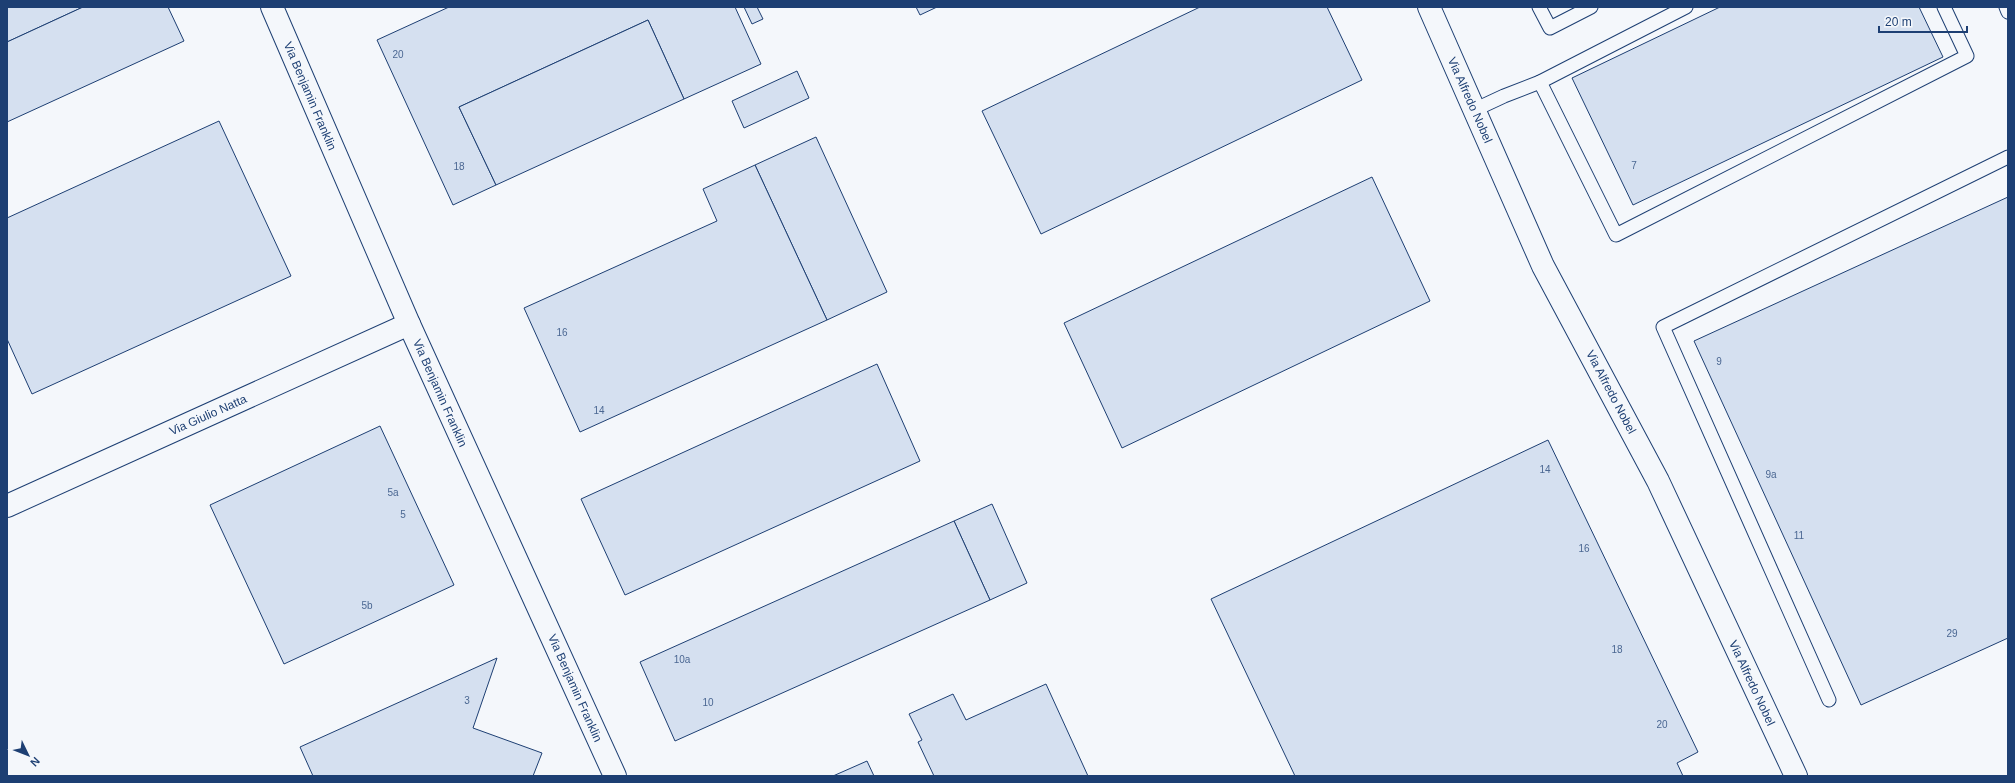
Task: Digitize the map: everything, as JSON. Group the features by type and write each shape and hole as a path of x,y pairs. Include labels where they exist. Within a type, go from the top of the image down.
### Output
{"street":[{"name":"Via Benjamin Franklin","path":"272,7 409,324 615,776"},
{"name":"Via Alfredo Nobel","path":"1429,7 1543,266 1658,481 1796,776"},
{"name":"Via Giulio Natta","path":"7,506 409,324"}],"lane":[{"path":"1540,7 1550,28 1591,7"},
{"path":"1474,110 1540,82 1686,7"},
{"path":"1540,82 1616,235 1967,56 1944,7"},
{"path":"2006,7 2008,12"},
{"path":"1829,700 1663,327 2008,157"}],"building":[{"path":"7,7 83,7 7,42"},
{"path":"83,7 168,7 184,41 7,122 7,42"},
{"path":"449,7 735,7 761,64 684,99 648,20 459,107 496,185 453,205 377,40"},
{"path":"744,7 757,7 763,19 752,24"},
{"path":"916,7 937,7 920,15"},
{"path":"1200,7 1327,7 1362,80 1041,234 982,111"},
{"path":"1720,7 1919,7 1943,57 1633,205 1572,78"},
{"path":"648,20 684,99 496,185 459,107"},
{"path":"797,71 809,98 744,128 732,101"},
{"path":"219,121 291,276 32,394 7,339 7,218"},
{"path":"816,137 887,292 827,320 755,165"},
{"path":"755,165 827,320 580,432 524,308 717,221 703,189"},
{"path":"1372,177 1430,301 1122,448 1064,323"},
{"path":"2008,197 2008,638 1861,705 1694,341"},
{"path":"877,364 920,461 625,595 581,499"},
{"path":"380,426 454,585 284,664 210,505"},
{"path":"1548,440 1698,752 1677,763 1683,776 1295,776 1211,599"},
{"path":"992,504 1027,583 990,600 954,521"},
{"path":"954,521 990,600 675,741 640,662"},
{"path":"497,658 473,728 542,753 533,776 313,776 300,747"},
{"path":"1046,684 1088,776 934,776 918,742 922,740 909,714 953,694 966,720"},
{"path":"867,761 874,776 833,776"}]}
